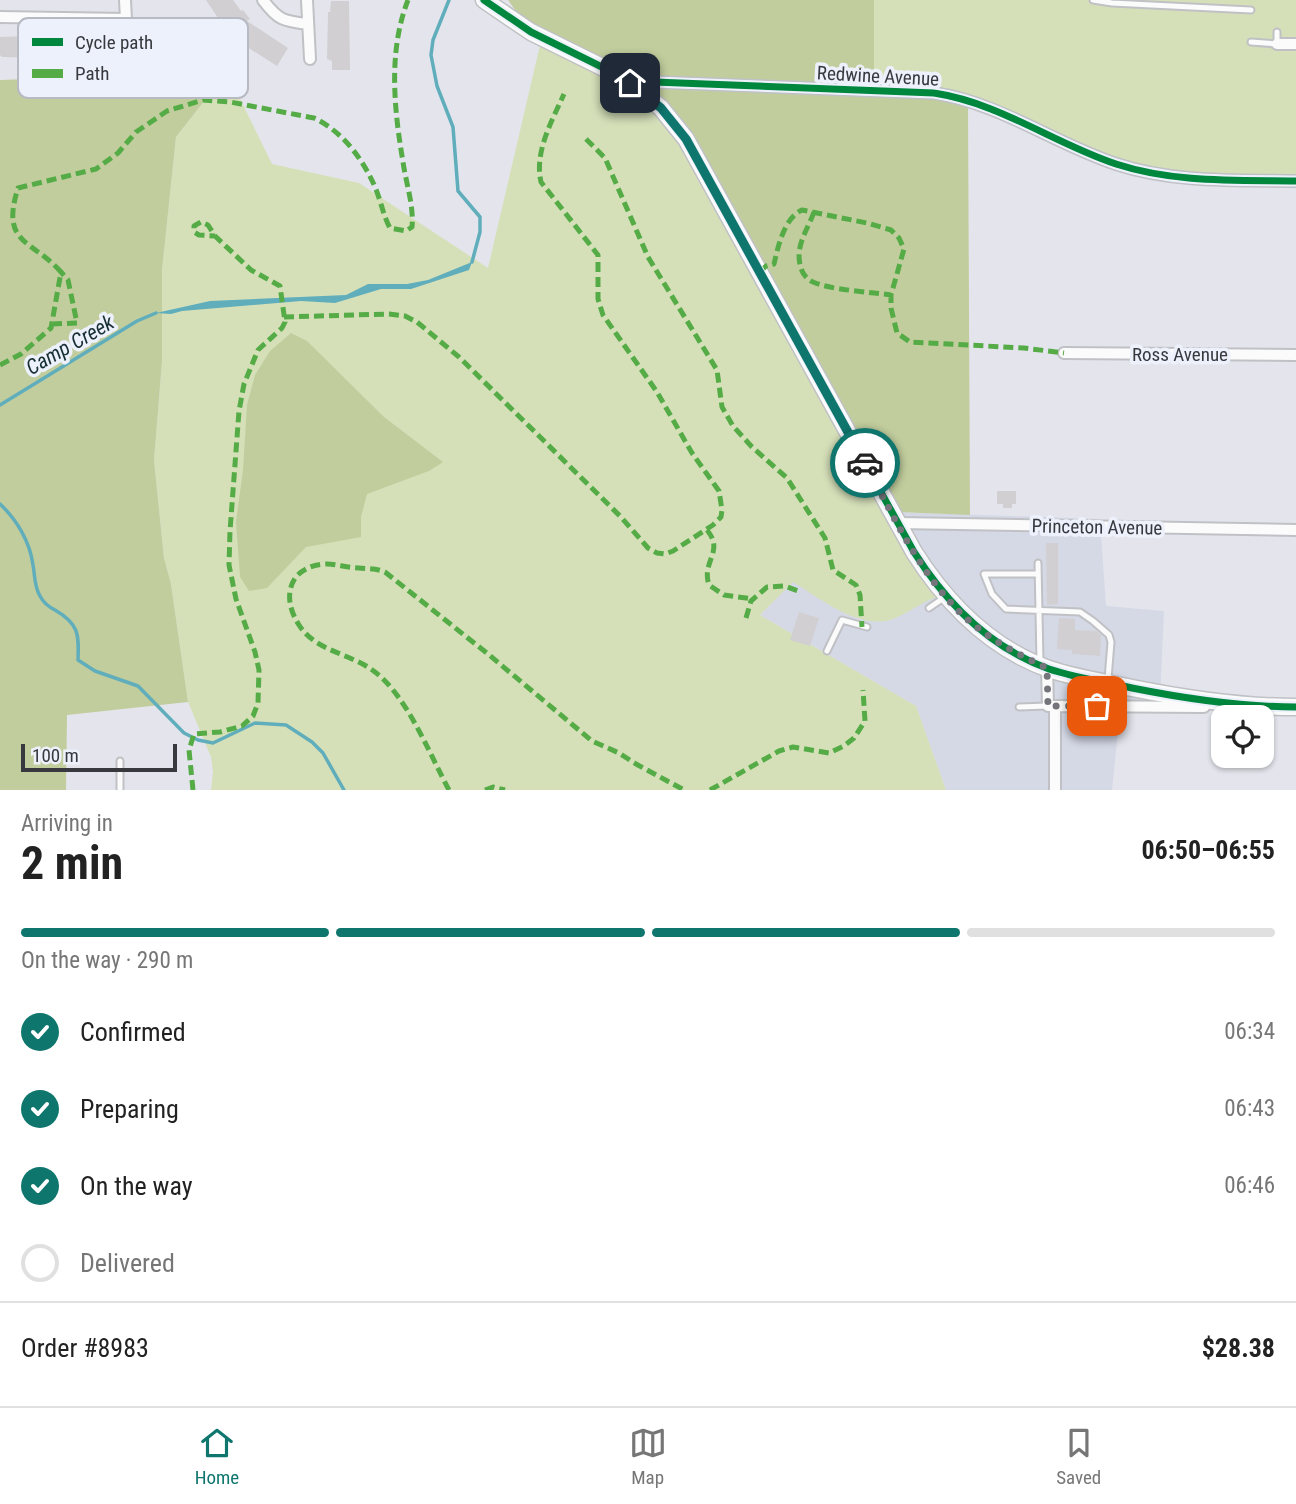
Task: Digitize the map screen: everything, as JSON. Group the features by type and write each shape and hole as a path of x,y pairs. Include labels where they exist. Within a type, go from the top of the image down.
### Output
{"street":[{"path":"125,0 125,18"},
{"path":"263,0 274,15 285,21 307,24"},
{"path":"307,0 310,59"},
{"path":"484,0 531,32 612,72 661,108 686,139 898,523 927,572 961,614 988,635 1043,666 1189,700 1234,705"},
{"path":"0,17 62,18"},
{"path":"1277,38 1296,44"},
{"name":"Redwine Avenue","path":"612,72 627,78 654,82 934,93 979,103 1095,156 1137,170 1185,178 1296,181"},
{"name":"Ross Avenue","path":"1064,353 1296,355"},
{"name":"Princeton Avenue","path":"898,523 1296,530"},
{"path":"1043,666 1051,706 1055,790"},
{"path":"1051,706 1071,711 1211,708"},
{"path":"1274,707 1296,707"}],"lane":[{"path":"1093,0 1251,10"},
{"path":"1251,42 1277,38"},
{"path":"1038,564 1043,666"},
{"path":"1038,574 984,574 992,594 1006,609 1080,612 1109,635 1111,642 1107,682"},
{"path":"929,608 946,597"},
{"path":"827,651 842,620 865,627"},
{"path":"1019,707 1051,706"},
{"path":"120,761 120,790"}],"path":[{"path":"882,91 888,63"}],"shaded area":[{"path":"898,512 1100,519 1106,606 1164,611 1160,700 1121,703 1112,790 946,790 916,706 760,615 793,581 841,610 891,620 923,601 942,595"}],"green space":[{"path":"508,0 874,0 874,90 968,102 970,515 898,512 694,140 602,60 540,45"},
{"path":"874,0 1296,0 1296,178 1186,174 1122,162 968,102 874,90"},
{"path":"540,45 602,60 694,140 942,595 893,619 867,621 840,611 793,582 760,615 916,706 946,790 211,790 211,757 188,702 171,584 164,558 154,460 162,362 162,270 176,137 207,98 240,98 272,164 359,183 488,268"},
{"path":"18,79 18,98 207,98 176,137 162,270 162,362 154,460 164,558 171,584 188,702 67,715 66,790 0,790 0,80"},
{"path":"291,333 307,341 384,417 443,462 429,471 367,494 361,517 361,537 306,547 267,588 249,591 240,577 236,522 243,470 247,405 255,375 270,351"}],"water":[{"path":"472,262 469,270 411,289 381,289 335,303 301,301 171,314 156,313 210,301 346,295 368,284 407,284 428,280"}],"building":[{"path":"206,0 233,0 250,19 248,20 248,18 218,18"},
{"path":"331,1 349,1 350,70 332,70 332,61 327,59 328,12"},
{"path":"248,22 288,48 277,66 248,48"},
{"path":"18,36 18,57 0,55 0,37"},
{"path":"997,491 1016,491 1016,504 1012,504 1012,508 1003,508 1003,504 997,504"},
{"path":"1046,543 1058,543 1058,604 1047,605"},
{"path":"799,612 819,618 810,646 790,640"},
{"path":"1059,618 1075,619 1075,630 1096,631 1101,635 1100,656 1072,654 1072,650 1057,649"}],"waterway":[{"name":"Camp Creek","path":"449,0 433,40 431,55 437,86 453,127 458,191 480,217 480,232 472,262"},
{"name":"Camp Creek","path":"0,405 137,321 156,313"},
{"path":"0,504 12,517 26,540 41,598 69,620 76,630 78,660 95,671 138,686 184,733 198,740 213,743 255,723 286,725 312,742 323,753 344,790"}],"marked path":[{"path":"0,365 21,354 51,328 61,272 16,231 13,207 18,188 96,169 118,153 136,132 167,111 203,100 230,102 314,118 334,130 358,156 375,187 390,228 406,231 412,227 411,203 395,101 395,60 408,0"},
{"path":"284,317 389,314 405,316 417,322 459,357 620,516 648,548 665,554 713,525 721,517 719,491 692,453 657,392 603,315 598,299 598,255 541,182 539,171 542,148 564,94"},
{"path":"586,139 605,158 648,257 717,370 722,407 733,426 787,478 825,538 833,570 856,585 860,595 862,627"},
{"path":"760,272 766,266 774,264 786,226 802,210 867,223 891,230 904,249 891,295 891,308 897,333 910,342 1024,348 1064,353"},
{"path":"814,212 799,254 806,277 830,287 891,295"},
{"path":"193,790 189,750 194,734 220,732 242,726 253,716 258,703 259,670 236,599 229,565 230,531 239,411 244,384 258,350 285,322 280,286 251,270 215,236 208,225 201,222 194,226 194,232 199,235 215,236"},
{"path":"52,324 77,323 68,280 61,272"},
{"path":"707,530 714,544 707,577 709,585 724,595 753,599"},
{"path":"449,790 407,711 387,683 366,666 324,647 306,634 299,625 293,614 290,593 292,584 304,570 327,564 385,572 592,741 619,753 684,790"},
{"path":"746,618 751,601 767,587 785,586 801,592"},
{"path":"710,790 779,751 793,747 829,753 844,746 854,738 865,721 863,690"},
{"path":"485,790 493,787 505,790"}],"cycle path":[{"path":"484,0 531,32 630,83 661,108 686,139 914,552 941,589 972,622 1008,649 1028,660 1069,675 1193,699 1254,706 1296,707"},
{"path":"626,77 654,82 934,93 981,105 1093,155 1138,170 1205,179 1296,181"}],"way so far":[{"path":"865,463 914,552 954,607 1006,648 1047,668 1048,706 1097,706"}],"route":[{"path":"630,83 661,108 686,139 865,463"}]}
